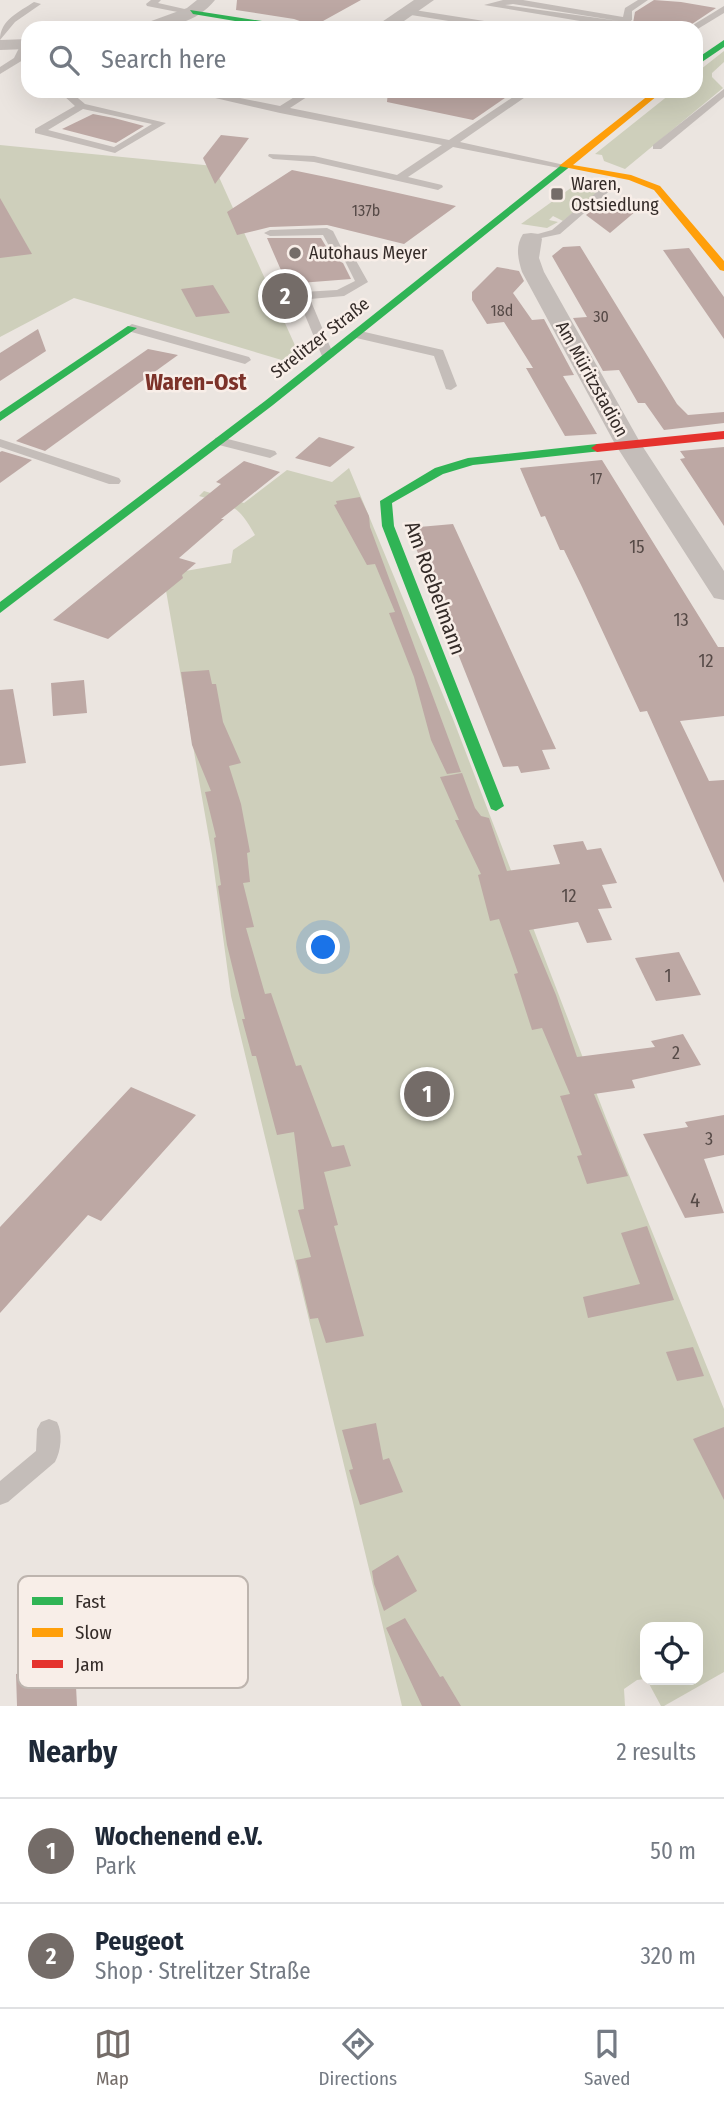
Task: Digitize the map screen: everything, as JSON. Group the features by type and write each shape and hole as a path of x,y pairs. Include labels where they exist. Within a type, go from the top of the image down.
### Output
{"street":[{"path":"168,21 192,12 207,0"},
{"path":"393,21 426,0"},
{"path":"192,12 249,21"},
{"path":"703,58 724,43"},
{"path":"0,45 21,51"},
{"name":"Strelitzer Straße","path":"0,609 220,441 650,98"},
{"path":"564,166 631,178 657,188 724,268"},
{"name":"Am Müritzstadion","path":"531,239 528,258 533,272 628,444 724,592"},
{"path":"0,416 132,328"},
{"path":"628,444 724,435"},
{"name":"Am Roebelmann","path":"495,806 388,526 386,501 439,471 472,461 628,444"}],"lane":[{"path":"157,0 150,4 192,12"},
{"path":"622,21 628,10 643,0"},
{"path":"600,21 488,5 513,1 607,21"},
{"path":"0,37 12,20 37,4"},
{"path":"702,21 721,6"},
{"path":"408,12 465,21"},
{"path":"0,71 21,55"},
{"path":"657,147 724,92"},
{"path":"72,98 82,106 161,123 115,150 39,131 82,106"},
{"path":"223,98 564,166"},
{"path":"280,110 300,98"},
{"path":"399,178 519,98"},
{"path":"273,156 314,159 438,187"},
{"name":"Am Müritzstadion","path":"531,239 556,232 608,188"},
{"path":"270,233 327,230 339,255 349,259 362,282 340,293 303,296 328,356"},
{"path":"132,328 245,360"},
{"path":"356,334 439,353 451,386"},
{"path":"220,441 270,454"},
{"path":"0,443 114,481"},
{"path":"0,1495 47,1455 50,1429"}],"green space":[{"path":"724,51 724,62 712,73 712,77 723,88 625,169 604,161 602,155 595,154 665,98 703,98 703,68"},
{"path":"0,145 214,166 298,352 285,361 74,298 0,337"},
{"path":"595,179 605,186 563,221 553,216 549,220 558,222 547,228 521,224 575,185"},
{"path":"349,468 453,719 606,1118 724,1409 724,1672 703,1684 703,1622 640,1622 640,1680 624,1689 625,1706 402,1706 231,996 212,855 164,579 174,573 231,563 233,550 255,535 233,507 199,496 204,491 244,503 287,470 332,482"},
{"path":"650,1685 701,1685 664,1706 661,1706"}],"building":[{"path":"237,0 361,0 323,21 300,21 236,10"},
{"path":"654,0 716,8 696,21 633,21 635,12"},
{"path":"387,98 505,98 473,120 387,102"},
{"path":"93,114 144,126 116,143 62,129"},
{"path":"221,135 249,138 215,184 203,158"},
{"path":"292,170 456,206 404,244 327,225 270,227 237,235 227,212"},
{"path":"0,198 32,254 0,258"},
{"path":"600,203 636,211 610,233 586,215"},
{"name":"Autohaus Meyer","path":"267,238 321,238 333,258 343,263 351,279 287,284"},
{"path":"580,246 677,404 688,415 724,412 724,423 664,430 645,403 638,403 619,370 603,371 573,318 587,317 552,256 563,247"},
{"path":"689,248 724,297 724,339 663,250"},
{"path":"497,267 519,271 524,281 513,293 532,320 544,319 574,375 563,376 597,434 565,436 526,368 533,368 504,322 487,324 472,300 472,292"},
{"path":"213,285 230,313 196,317 181,289"},
{"path":"38,329 46,351 0,381 0,353"},
{"path":"148,349 178,355 45,451 16,441"},
{"path":"319,437 355,447 330,467 295,458"},
{"path":"724,447 724,526 680,459 685,458 680,451"},
{"path":"0,452 32,460 0,483"},
{"path":"602,460 718,647 724,647 724,716 680,721 709,781 724,780 724,883 647,711 640,712 564,550 560,550 545,516 541,517 520,468"},
{"path":"244,461 280,472 221,519 224,519 179,558 196,563 182,575 183,578 108,639 53,620 221,484 216,482"},
{"path":"360,497 461,772 447,774 431,740 414,677 389,613 395,612 375,564 367,565 334,505 337,504 336,501"},
{"path":"453,524 556,749 542,750 550,769 521,773 518,766 503,767 408,528"},
{"path":"209,670 212,684 216,684 223,722 241,763 229,766 241,804 250,852 247,853 250,882 243,883 254,927 246,928 265,994 271,993 296,1066 301,1065 332,1147 344,1145 351,1166 324,1172 338,1225 334,1226 364,1336 326,1343 318,1318 310,1319 296,1260 311,1257 298,1210 304,1209 294,1132 277,1135 256,1056 252,1056 242,1019 245,1019 227,945 218,886 221,885 216,837 205,792 211,791 192,745 181,672"},
{"path":"84,680 87,713 53,716 51,683"},
{"path":"13,689 26,763 0,766 0,690"},
{"path":"462,773 475,808 481,816 489,818 507,871 560,864 553,845 583,841 587,850 601,848 617,883 602,885 612,908 598,909 612,940 587,943 578,922 529,930 556,995 577,1057 655,1047 651,1041 683,1034 701,1065 632,1080 635,1088 594,1094 628,1176 587,1184 577,1156 582,1155 560,1096 570,1094 542,1028 532,1030 514,974 518,973 499,919 490,921 478,875 481,874 455,820 459,820 440,777"},
{"path":"679,952 701,995 656,1001 635,958"},
{"path":"131,1087 196,1115 101,1221 88,1215 0,1313 0,1227"},
{"path":"724,1115 724,1155 704,1159 724,1213 685,1218 643,1134 688,1127 685,1122"},
{"path":"647,1226 674,1300 588,1318 583,1297 640,1284 621,1233"},
{"path":"693,1347 704,1376 677,1381 666,1352"},
{"path":"376,1423 383,1460 389,1458 403,1492 360,1505 349,1470 353,1469 342,1430"},
{"path":"724,1427 724,1500 693,1439"},
{"path":"398,1555 417,1591 384,1611 372,1571"},
{"path":"405,1618 440,1677 443,1676 461,1706 422,1706 386,1628"},
{"path":"16,1674 18,1688 76,1688 77,1706 17,1706"}],"traffic: fast":[{"path":"193,12 250,21"},
{"path":"703,58 724,43"},
{"path":"0,609 269,403 567,165"},
{"path":"0,417 132,328"},
{"path":"496,806 388,526 386,501 439,471 472,461 597,448"}],"traffic: slow":[{"path":"567,165 650,98"},
{"path":"564,166 631,178 657,188 724,268"}],"traffic: jam":[{"path":"597,448 724,435"}],"place":[{"name":"Waren, Ostsiedlung","path":"557,194"},
{"name":"Autohaus Meyer","path":"295,253"},
{"name":"Peugeot","path":"285,296"},
{"name":"Wochenend e.V.","path":"427,1094"}],"district":[{"name":"Waren-Ost","path":"196,382"}]}
